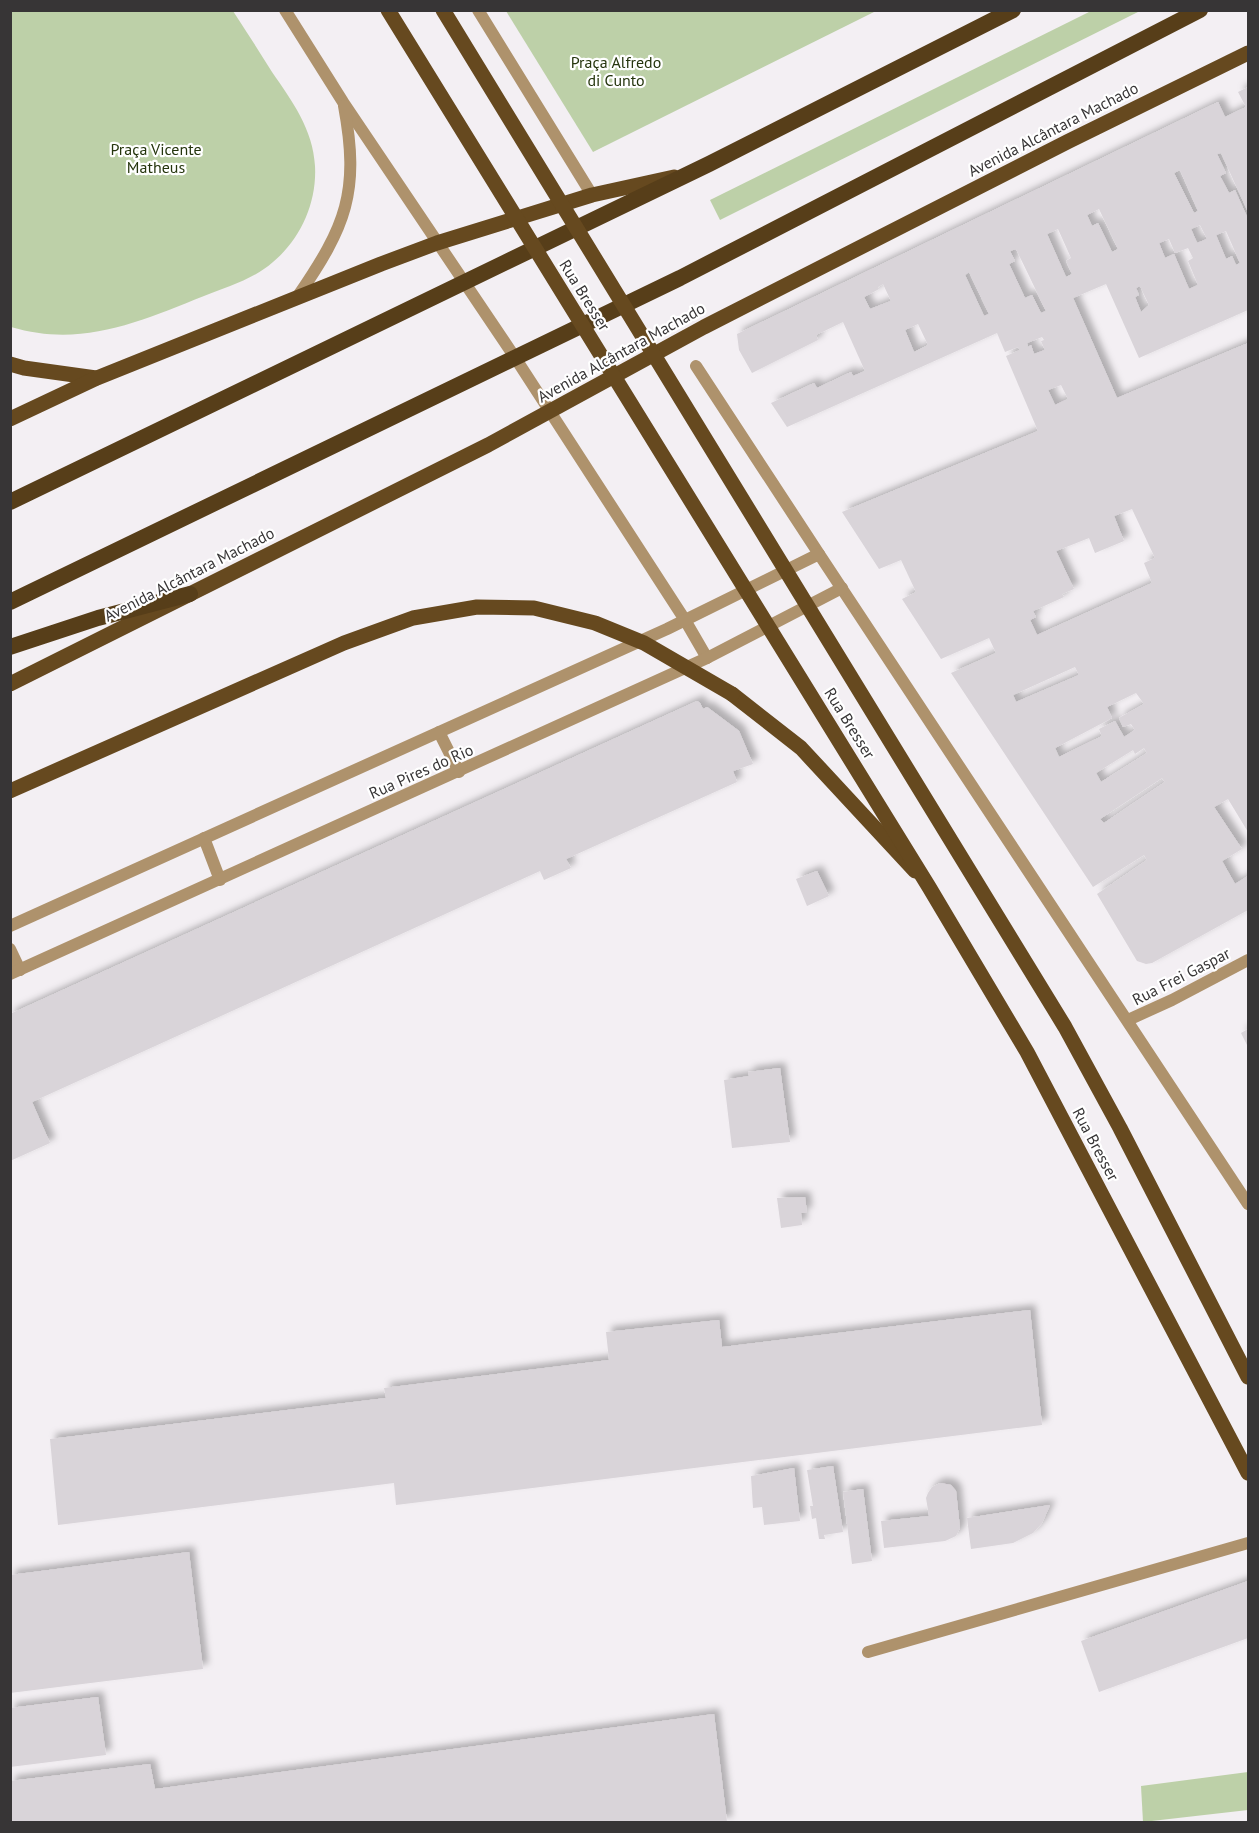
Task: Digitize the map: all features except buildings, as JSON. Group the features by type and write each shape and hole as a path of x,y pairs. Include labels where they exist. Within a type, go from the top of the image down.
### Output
{"highway":[{"path":"10,502 689,174 1013,10"},
{"path":"10,602 680,278 1200,10"},
{"path":"10,647 98,618 190,594"}],"main road":[{"name":"Rua Bresser","path":"443,10 1065,1027 1120,1128 1248,1377"},
{"name":"Rua Bresser","path":"388,12 929,886 1027,1052 1248,1473"},
{"name":"Avenida Alcântara Machado","path":"10,684 488,445 704,327 1069,141 1248,53"},
{"path":"10,419 97,378 437,243 592,195 689,174"},
{"path":"17,366 97,378"},
{"path":"10,791 344,643 413,618 477,607 534,608 595,623 644,643 732,694 801,748 929,886"}],"street":[{"path":"285,10 343,102 516,359 685,620 706,658"},
{"path":"478,10 592,195"},
{"path":"298,297 326,256 346,206 350,176 350,140 343,102"},
{"path":"696,366 1248,1204"},
{"name":"Rua Pires do Rio","path":"10,926 685,620 819,554"},
{"name":"Rua Pires do Rio","path":"15,972 706,658 842,588"},
{"path":"439,732 459,772"},
{"path":"204,838 220,880"},
{"path":"10,949 15,972"},
{"name":"Rua Frei Gaspar","path":"1128,1020 1248,960"},
{"path":"868,1652 1248,1543"}],"green space":[{"name":"Praça Vicente Matheus","path":"10,11 233,11 294,105 306,128 313,153 315,180 310,206 299,231 283,253 266,268 240,282 133,323 86,333 62,335 37,333 11,327"},
{"name":"Praça Alfredo di Cunto","path":"506,11 876,11 593,152"},
{"path":"1091,11 1140,11 720,220 710,200"},
{"path":"1248,1772 1248,1810 1143,1822 1141,1786"}]}
